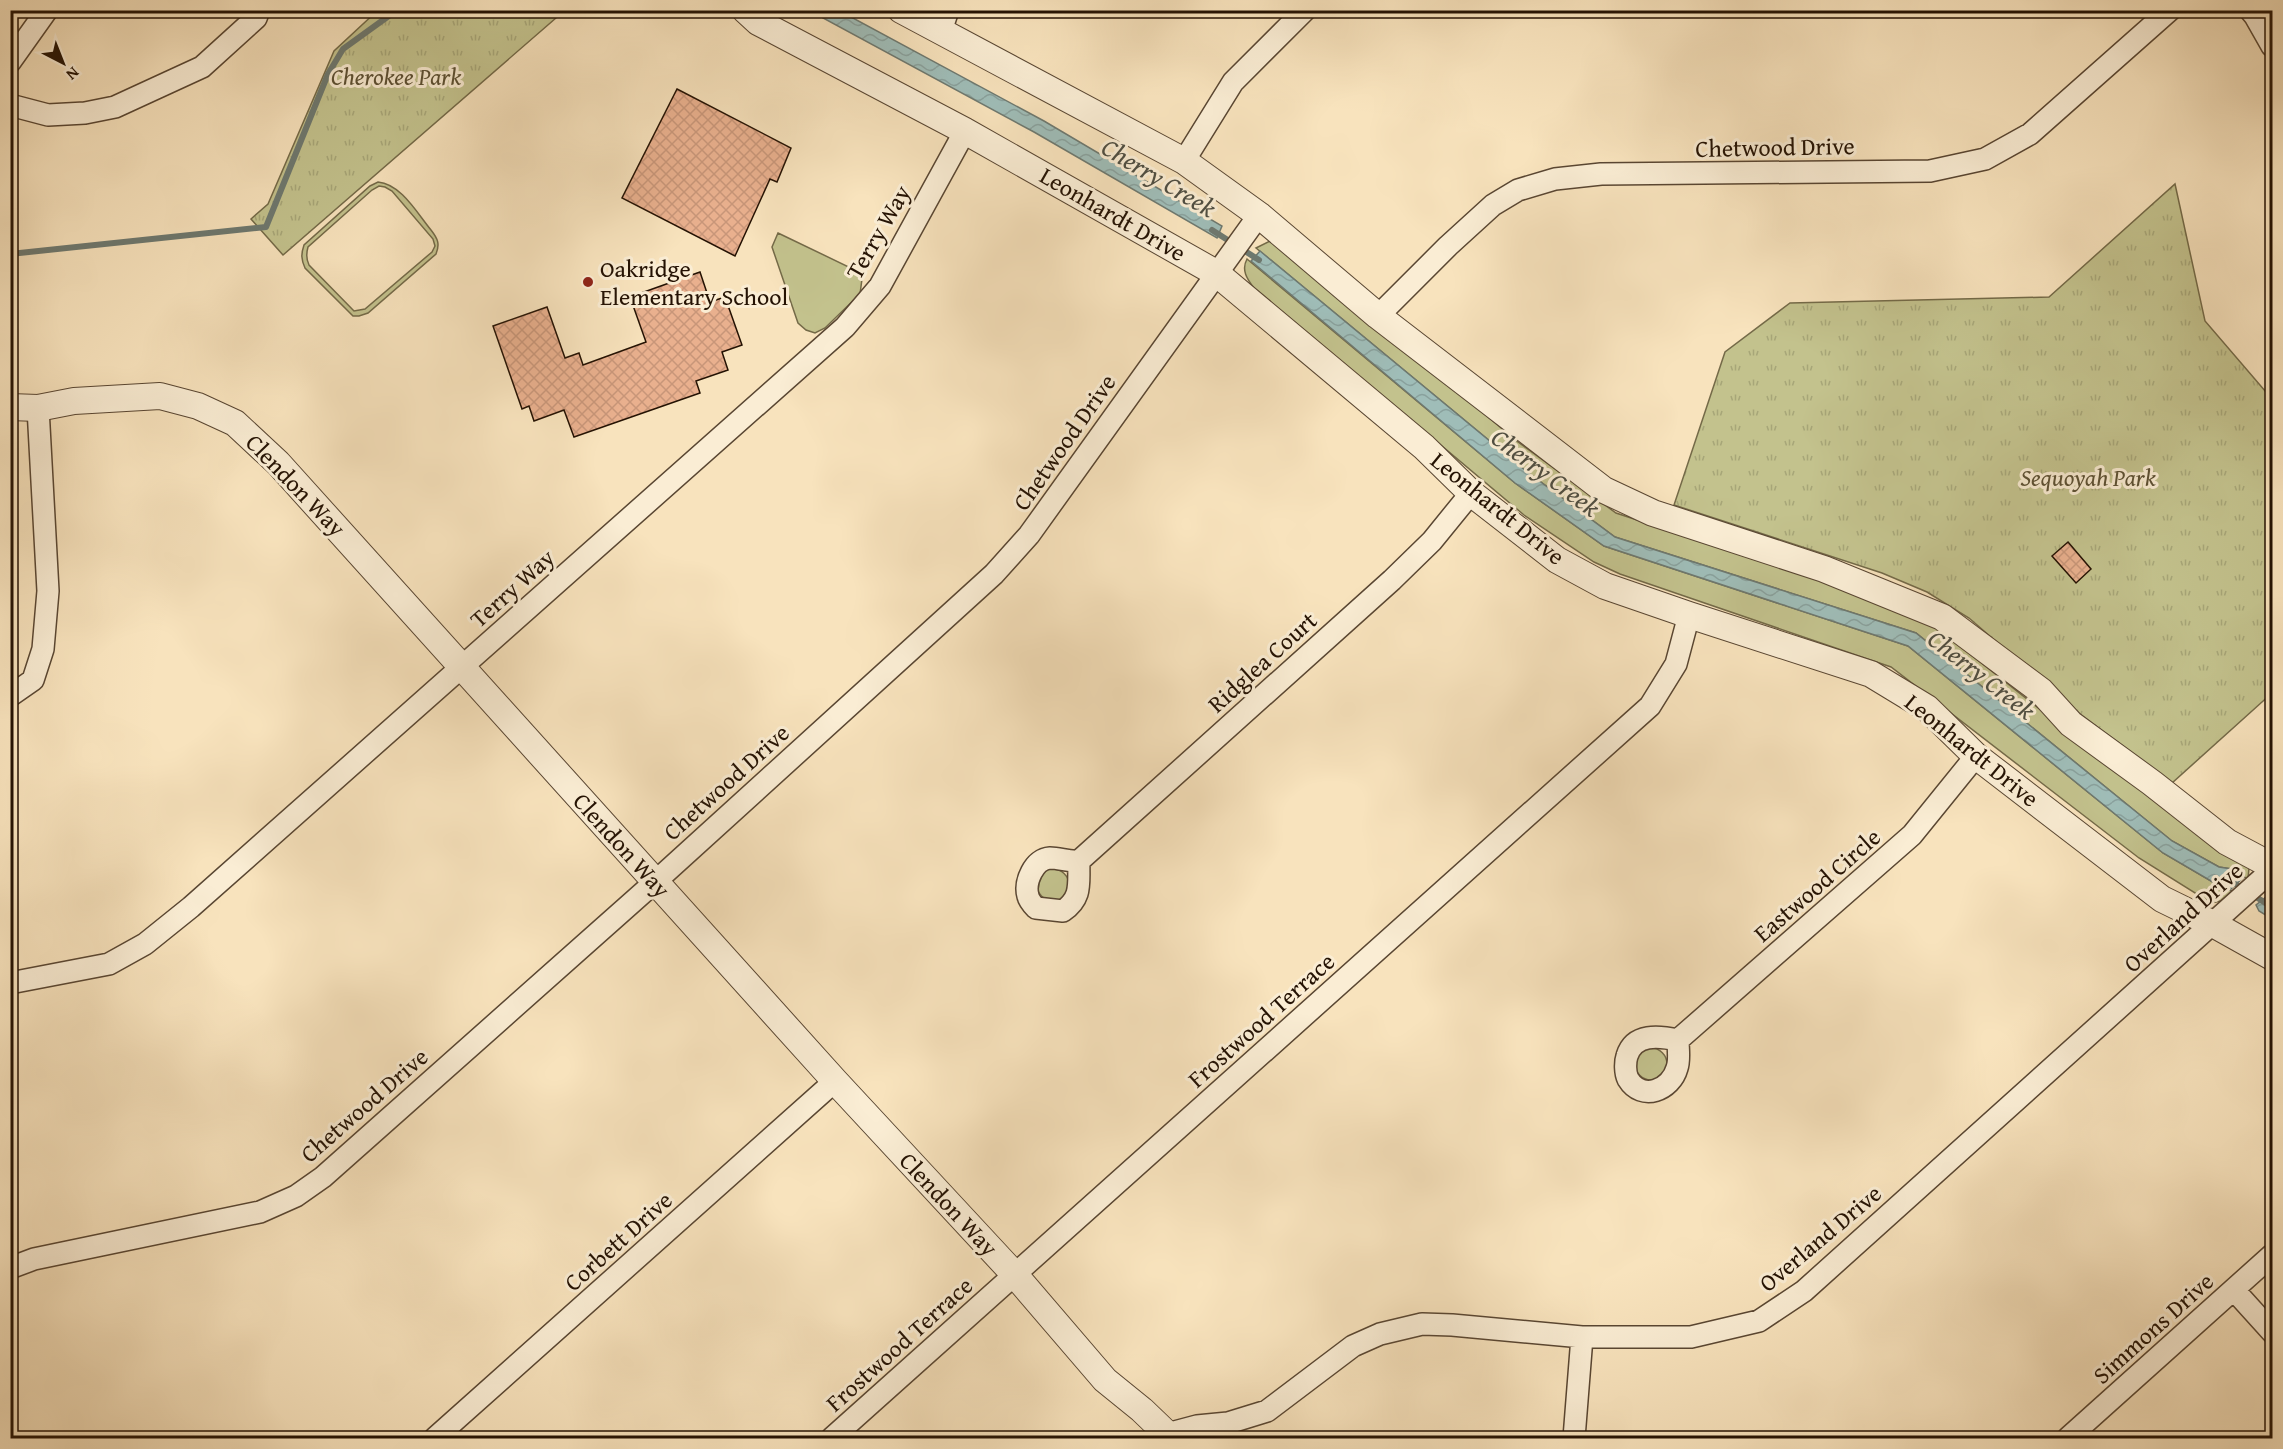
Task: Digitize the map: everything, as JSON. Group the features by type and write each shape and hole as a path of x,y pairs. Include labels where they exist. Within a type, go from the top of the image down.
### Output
{"street":[{"path":"10,62 47,10"},
{"path":"10,105 48,116 85,113 115,107 202,67 255,18 259,10"},
{"name":"Leonhardt Drive","path":"745,10 758,22 1223,264 1424,447 1471,493 1557,560 1605,586 1871,674 1927,708 1976,756 2162,899 2272,957"},
{"path":"901,10 944,20 1184,160 1252,224 1378,316 1604,490 1653,513 1824,569 1942,617 2041,691 2071,724 2268,872"},
{"path":"1184,160 1233,82 1305,10"},
{"name":"Chetwood Drive","path":"1378,316 1448,246 1493,206 1518,190 1555,179 1601,174 1930,171 1986,159 2030,134 2170,10"},
{"path":"2250,10 2272,46"},
{"name":"Terry Way","path":"10,983 109,964 145,944 191,907 845,327 880,286 965,131"},
{"name":"Chetwood Drive","path":"10,1268 34,1259 260,1212 296,1196 323,1177 655,882 994,574 1029,536 1252,224"},
{"name":"Clendon Way","path":"10,407 38,408 74,401 160,396 198,406 235,423 278,463 835,1081 1015,1275 1105,1380 1142,1410 1166,1436"},
{"path":"10,696 33,680 43,649 48,591 38,408"},
{"name":"Ridglea Court","path":"1079,861 1392,580 1432,541 1471,493"},
{"name":"Frostwood Terrace","path":"832,1438 1650,706 1676,664 1689,615"},
{"name":"Eastwood Circle","path":"1678,1040 1912,835 1976,756"},
{"name":"Overland Drive","path":"1166,1436 1197,1426 1228,1423 1267,1411 1353,1346 1390,1332 1422,1324 1582,1337 1691,1337 1759,1321 1804,1291 2268,872"},
{"name":"Corbett Drive","path":"435,1438 835,1081"},
{"name":"Simmons Drive","path":"2068,1438 2272,1255"},
{"path":"2234,1290 2272,1332"},
{"path":"1574,1438 1582,1337"}],"green space":[{"name":"Cherokee Park","path":"377,11 564,11 283,255 251,219 268,204 334,51"},
{"path":"378,182 386,184 401,194 433,233 438,247 436,254 368,313 353,316 305,268 302,254 304,245 370,186","holes":["379,186 392,191 433,239 435,246 432,252 365,309 354,311 309,265 307,250 372,190"]},
{"name":"Sequoyah Park","path":"2175,184 2205,321 2272,399 2272,693 2172,783 2079,713 1969,618 1927,592 1882,573 1674,505 1725,352 1790,303 2049,297"},
{"path":"778,233 855,270 862,279 860,294 825,328 815,333 806,330 798,323 772,247"},
{"path":"1270,241 1287,246 1514,439 1616,513 1893,604 1927,620 2137,786 2249,868 2248,879 2238,870 2219,867 2172,841 1916,633 1615,537 1526,471 1256,248"},
{"path":"1247,259 1515,483 1604,546 1908,646 2163,853 2223,888 2233,891 2221,901 2211,903 2139,858 1891,667 1620,574 1594,562 1524,515 1254,288 1245,271"},
{"path":"1053,869 1064,874 1069,885 1064,896 1053,901 1042,896 1037,885 1042,874"},
{"path":"1651,1048 1662,1053 1667,1064 1662,1075 1651,1080 1640,1075 1635,1064 1640,1053"}],"water":[{"path":"827,11 840,11 1044,121 1222,226 1217,238 1034,132 823,18"},
{"path":"1260,251 1526,471 1615,537 1916,633 2172,841 2219,867 2238,870 2244,877 2230,890 2223,888 2163,853 1908,646 1604,546 1515,483 1251,261"},
{"path":"2271,893 2272,919 2259,911 2256,905"}],"building":[{"path":"677,89 791,148 777,182 770,179 735,256 622,198"},
{"path":"700,272 710,302 725,297 742,345 722,352 728,370 696,381 700,393 574,437 564,410 534,421 529,406 522,409 493,326 547,307 565,358 579,353 583,365 646,342 630,297"},
{"path":"2068,542 2091,569 2076,583 2052,556"}],"waterway":[{"path":"10,254 266,227 328,74 343,49 397,10"},
{"name":"Cherry Creek","path":"1212,230 1259,260"},
{"name":"Cherry Creek","path":"2229,880 2272,907"}],"place":[{"name":"Oakridge Elementary School","path":"588,282"}]}
